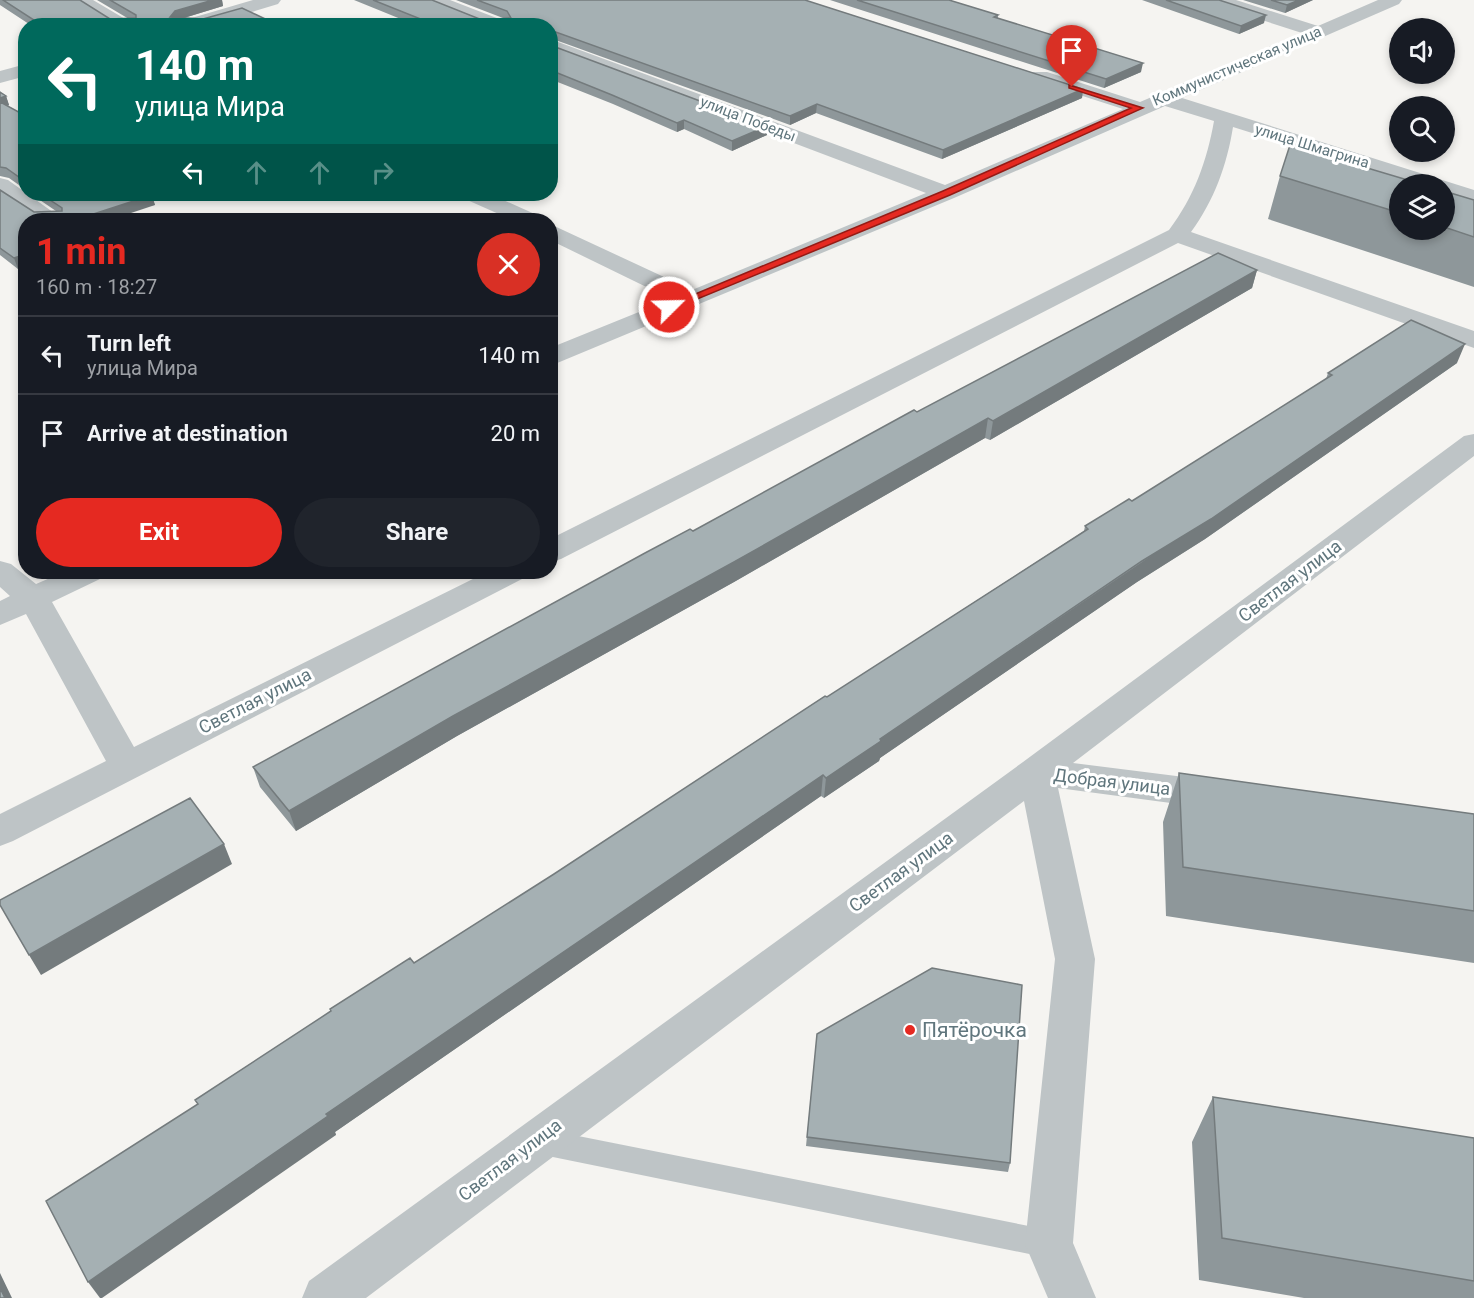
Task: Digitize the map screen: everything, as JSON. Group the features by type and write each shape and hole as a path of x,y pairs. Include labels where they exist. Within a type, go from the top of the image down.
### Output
{"street":[{"path":"80,0 113,18"},
{"path":"211,18 272,0"},
{"path":"434,0 480,18"},
{"path":"1218,0 1318,32"},
{"name":"Коммунистическая улица","path":"558,355 689,298 946,193 1161,98 1393,0"},
{"name":"улица Победы","path":"558,47 946,193"},
{"path":"0,77 18,72"},
{"path":"1027,72 1138,108"},
{"name":"улица Шмагрина","path":"1161,98 1371,170 1389,174"},
{"path":"558,548 1177,235 1199,202 1215,169 1224,119"},
{"path":"0,185 18,197"},
{"path":"1455,191 1474,197"},
{"path":"24,201 42,213"},
{"path":"488,201 514,213"},
{"path":"558,235 689,298"},
{"path":"1177,235 1474,340"},
{"name":"Светлая улица","path":"326,1298 536,1140 1036,772 1474,442"},
{"path":"0,571 34,599 126,766"},
{"path":"0,614 75,579"},
{"name":"Светлая улица","path":"0,831 497,579"},
{"path":"1036,772 1075,959 1049,1244 1072,1298"},
{"name":"Добрая улица","path":"1036,772 1249,800"}],"lane":[{"path":"536,1140 1049,1244"}],"building":[{"path":"3,0 80,0 108,18 31,18"},
{"path":"110,0 213,0 175,11 170,17 186,18 136,18 136,15"},
{"path":"373,0 432,0 477,18 418,18"},
{"path":"477,0 805,0 1083,89 943,150 817,104 790,116 558,33 558,18 511,18 507,11"},
{"path":"857,0 949,0 998,15 994,17 1143,63 1106,79"},
{"path":"1166,0 1219,0 1266,15 1241,26"},
{"path":"1271,0 1299,0 1287,5"},
{"path":"242,8 263,18 207,18"},
{"path":"558,48 767,126 732,141 684,120 677,123 558,73"},
{"path":"0,102 18,112 18,176 6,168 0,167"},
{"path":"1290,145 1389,174 1389,210 1280,176"},
{"path":"0,190 34,212 62,211 62,208 52,201 134,201 97,213 18,213 18,257 14,258 0,248"},
{"path":"1455,194 1474,200 1474,237 1455,231"},
{"path":"1218,253 1257,270 993,421 988,418 734,562 453,716 289,811 253,767 690,529 693,531 914,410 917,412"},
{"path":"1411,320 1465,344 1211,519 1142,561 826,778 823,775 326,1114 328,1116 88,1282 46,1201 198,1104 195,1100 331,1011 330,1009 410,958 414,963 554,874 825,696 827,697 1088,529 1085,526 1129,499 1132,501 1332,375 1328,373"},
{"path":"1179,773 1474,814 1474,911 1183,867"},
{"path":"190,798 224,844 29,955 0,905 0,900"},
{"path":"932,968 1022,985 1010,1163 807,1137 817,1034"},
{"path":"1213,1097 1474,1138 1474,1281 1222,1238"},
{"path":"0,1288 5,1298 0,1298"}],"place":[{"name":"Пятёрочка","path":"910,1030"}],"route":[{"path":"669,307 946,193 1138,108 1072,87"}]}
